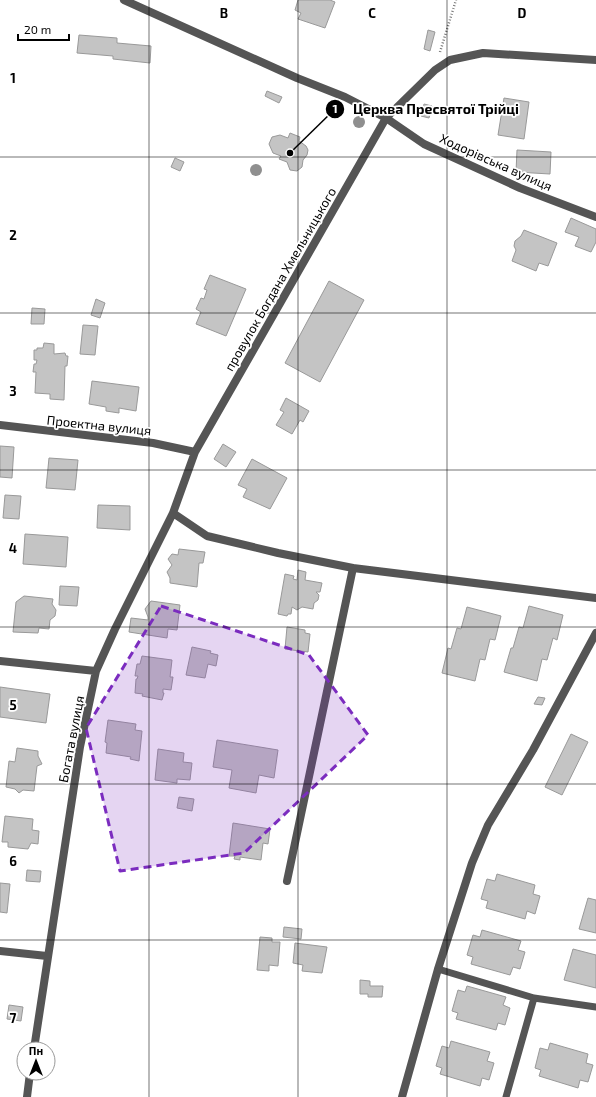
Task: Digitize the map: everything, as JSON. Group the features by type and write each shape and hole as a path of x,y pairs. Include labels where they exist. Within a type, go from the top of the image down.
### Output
{"street":[{"name":"Ходорівська вулиця","path":"124,0 296,78 345,97 386,118 424,144 520,188 596,217"},
{"path":"386,118 435,70 450,60 483,53 596,60"},
{"name":"провулок Богдана Хмельницького","path":"195,452 386,118"},
{"name":"Проектна вулиця","path":"0,425 153,443 195,452"},
{"name":"Богата вулиця","path":"35,1041 80,747 96,671 115,629 173,513 195,452"},
{"path":"173,513 207,536 278,553 354,568 596,598"},
{"path":"287,881 354,568"},
{"path":"402,1097 438,969 469,870 488,825 532,750 596,633"},
{"path":"0,662 96,671"},
{"path":"0,951 47,956"},
{"path":"27,1097 29,1081"}],"lane":[{"path":"438,969 534,998 596,1007"},
{"path":"506,1097 534,998"}],"path":[{"path":"435,70 456,0"}],"highlighted area":[{"path":"161,606 309,655 368,735 244,853 120,871 86,728"}],"building":[{"path":"298,0 330,0 335,2 325,28 298,19 301,13 295,10"},
{"path":"428,30 435,32 430,51 424,49"},
{"path":"79,35 117,38 117,43 151,46 150,63 113,59 113,56 77,53"},
{"path":"267,91 282,97 279,103 265,96"},
{"path":"504,98 529,102 524,139 498,135"},
{"path":"424,104 432,106 429,118 421,116"},
{"path":"290,133 300,137 299,141 306,146 308,150 307,155 303,160 302,167 297,171 290,170 287,162 279,159 281,156 273,153 269,144 272,137 280,135 288,138"},
{"path":"517,150 551,152 550,174 516,172"},
{"path":"175,158 184,162 180,171 171,167"},
{"path":"571,218 596,229 596,242 591,252 575,246 579,237 565,232"},
{"path":"524,230 557,243 548,266 539,263 536,271 512,261 516,250 514,246 515,241 521,236"},
{"path":"210,275 246,289 226,336 196,324 201,312 196,309 201,298 204,299 207,290 204,289"},
{"path":"329,281 364,300 320,382 285,363"},
{"path":"96,299 105,303 100,318 91,315"},
{"path":"32,308 45,309 44,324 31,324"},
{"path":"83,325 98,326 95,355 80,354"},
{"path":"44,343 54,344 54,354 65,353 66,356 68,356 67,366 65,366 64,400 50,399 50,394 35,393 36,372 33,372 34,364 36,364 37,360 34,360 34,350 37,350 37,348 43,348"},
{"path":"92,381 139,387 136,411 119,408 119,413 106,411 106,407 89,404"},
{"path":"286,398 309,411 303,422 300,420 292,434 276,425 284,412 280,410"},
{"path":"223,444 236,452 226,467 214,459"},
{"path":"0,446 14,447 12,478 0,477"},
{"path":"49,458 78,460 75,490 46,488"},
{"path":"252,459 287,478 270,509 243,497 247,489 238,485"},
{"path":"5,495 21,496 19,519 3,518"},
{"path":"98,505 130,506 130,530 97,528"},
{"path":"25,534 68,537 66,567 23,564"},
{"path":"179,549 205,552 203,563 199,563 197,587 170,583 170,578 167,572 172,565 168,559 172,554 178,555"},
{"path":"298,570 306,572 305,580 322,583 320,592 316,592 319,595 318,600 314,603 313,609 302,607 297,610 292,607 291,614 288,614 287,616 278,614 285,574 294,576 293,579 297,580"},
{"path":"60,586 79,587 77,606 59,605"},
{"path":"24,596 53,599 52,604 56,610 55,616 50,620 49,629 39,628 38,633 13,632 16,602"},
{"path":"151,601 180,605 177,630 168,629 167,638 129,632 131,618 148,620 145,609"},
{"path":"529,606 563,615 557,640 553,638 547,660 542,659 537,681 504,672 519,627 523,628"},
{"path":"467,607 501,616 495,640 490,639 485,660 480,659 475,681 442,673 448,648 451,649 457,628 461,629"},
{"path":"287,627 305,630 305,633 310,634 308,652 285,649"},
{"path":"192,647 211,651 210,653 218,655 216,666 208,664 205,678 186,675"},
{"path":"142,656 172,660 170,677 173,677 171,690 163,689 164,693 162,700 135,693 136,679 138,676 135,676 137,664 140,664"},
{"path":"0,687 50,694 46,723 0,717"},
{"path":"538,697 545,698 542,705 534,704"},
{"path":"108,720 136,724 135,730 142,731 139,761 130,759 131,757 106,753 107,743 105,742"},
{"path":"571,734 588,742 562,795 545,787"},
{"path":"217,740 278,750 274,778 259,775 256,793 229,788 232,770 213,767"},
{"path":"17,748 38,751 38,756 42,764 37,766 34,791 23,790 19,793 15,789 6,787 9,761 15,762"},
{"path":"158,749 184,753 183,762 192,763 190,780 177,779 177,783 155,780"},
{"path":"179,797 194,799 192,811 177,808"},
{"path":"5,816 33,819 32,830 39,831 38,844 31,843 28,849 8,847 8,842 2,842"},
{"path":"233,823 270,829 268,844 263,843 261,860 240,857 240,860 234,859 235,856 229,856"},
{"path":"27,870 41,871 40,882 26,881"},
{"path":"497,874 535,885 533,894 540,896 535,914 527,911 525,919 486,908 488,901 481,899 487,879 495,881"},
{"path":"0,883 10,884 7,913 0,912"},
{"path":"588,898 596,900 596,933 579,929"},
{"path":"284,927 302,929 301,939 283,937"},
{"path":"482,930 521,941 518,950 525,952 520,969 513,967 510,975 471,964 473,957 467,955 473,935 480,937"},
{"path":"260,937 272,938 272,942 280,942 278,966 269,965 269,971 257,970"},
{"path":"295,943 327,947 322,973 302,971 303,965 293,963"},
{"path":"573,949 596,955 596,988 564,980"},
{"path":"360,980 370,981 370,986 383,986 382,997 368,997 368,994 360,994"},
{"path":"467,986 506,997 503,1005 510,1008 505,1025 498,1023 496,1030 456,1019 458,1013 452,1011 458,990 465,992"},
{"path":"9,1005 23,1007 21,1021 7,1019"},
{"path":"451,1041 490,1052 487,1061 494,1063 489,1080 482,1078 480,1086 440,1074 442,1068 436,1066 442,1046 449,1048"},
{"path":"550,1043 588,1054 586,1063 593,1065 588,1082 580,1080 578,1088 539,1076 541,1070 535,1068 540,1048 548,1050"}],"place":[{"name":"Церква Пресвятої Трійці","path":"290,153"}]}
